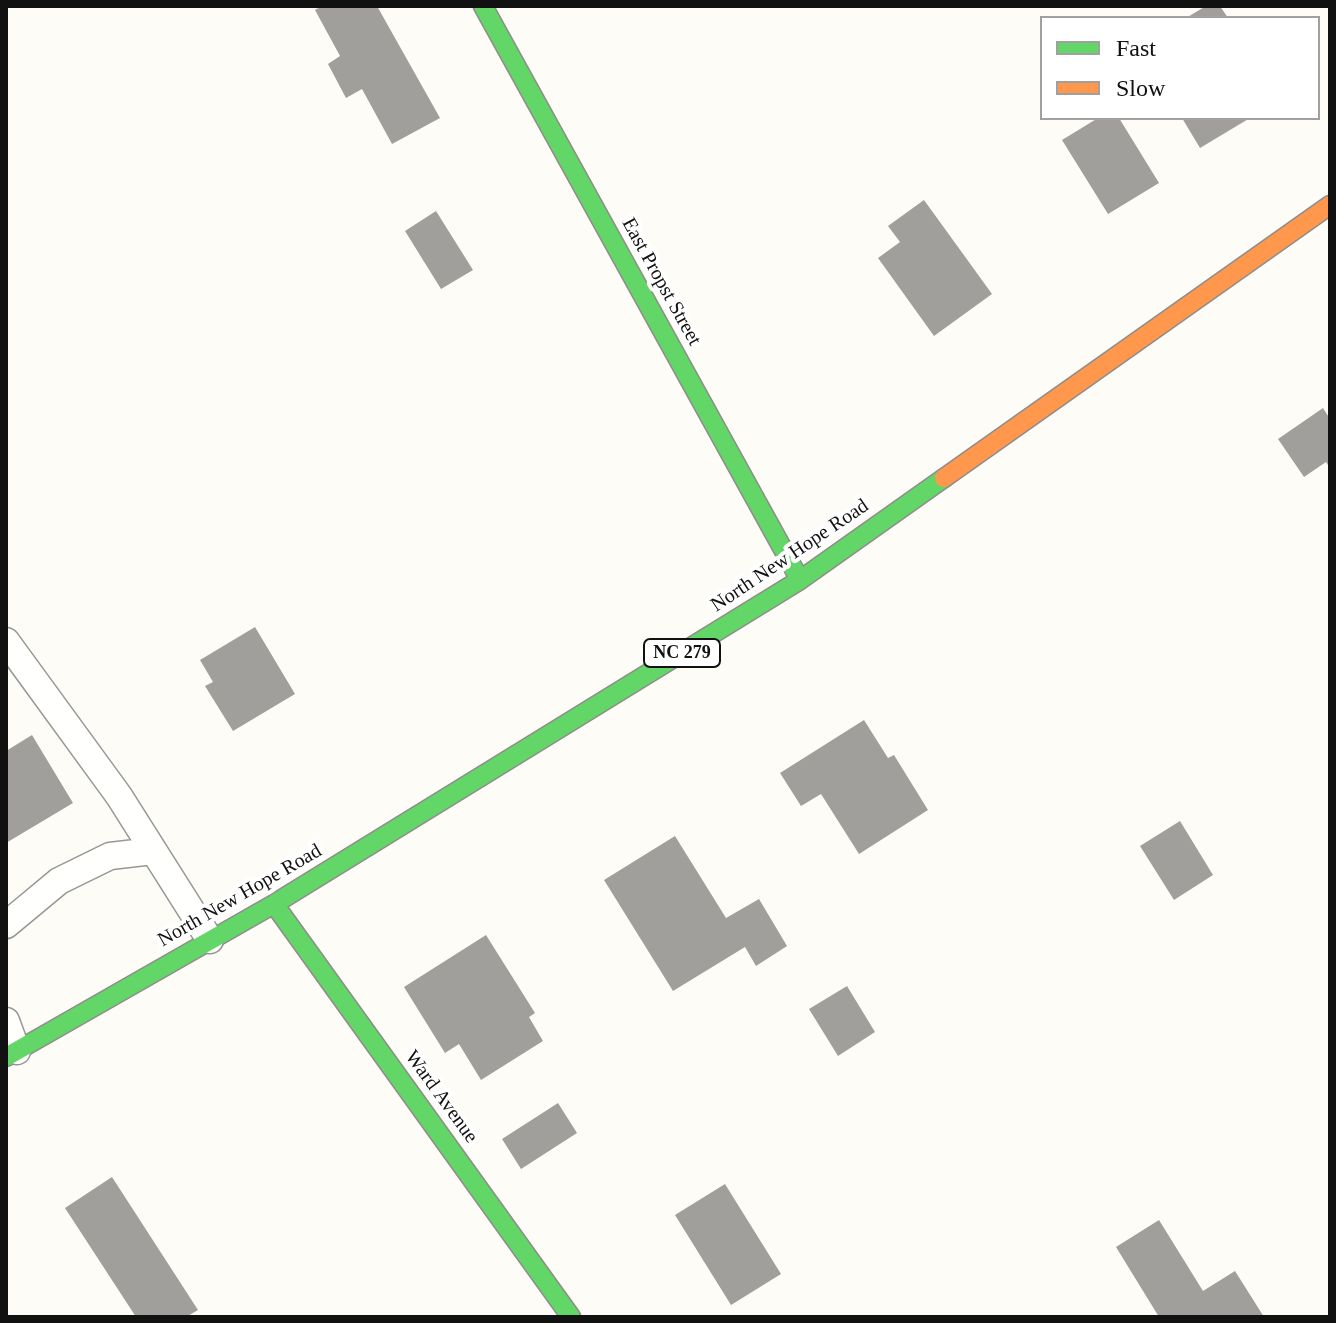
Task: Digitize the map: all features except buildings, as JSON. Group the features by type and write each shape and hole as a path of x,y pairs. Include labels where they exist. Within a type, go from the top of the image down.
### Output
{"main road":[{"name":"East Propst Street","path":"483,6 800,580"},
{"name":"North New Hope Road","path":"12,1054 274,904 800,580 1330,205"},
{"name":"Ward Avenue","path":"274,904 571,1317"}],"lane":[{"path":"6,641 119,796 210,940"},
{"path":"6,925 59,881 110,856 153,851"},
{"path":"6,1021 12,1054"}],"traffic: fast":[{"path":"483,6 800,580"},
{"path":"6,1057 274,904 800,580 944,478"},
{"path":"274,904 571,1317"}],"traffic: slow":[{"path":"944,478 1330,205"}]}
